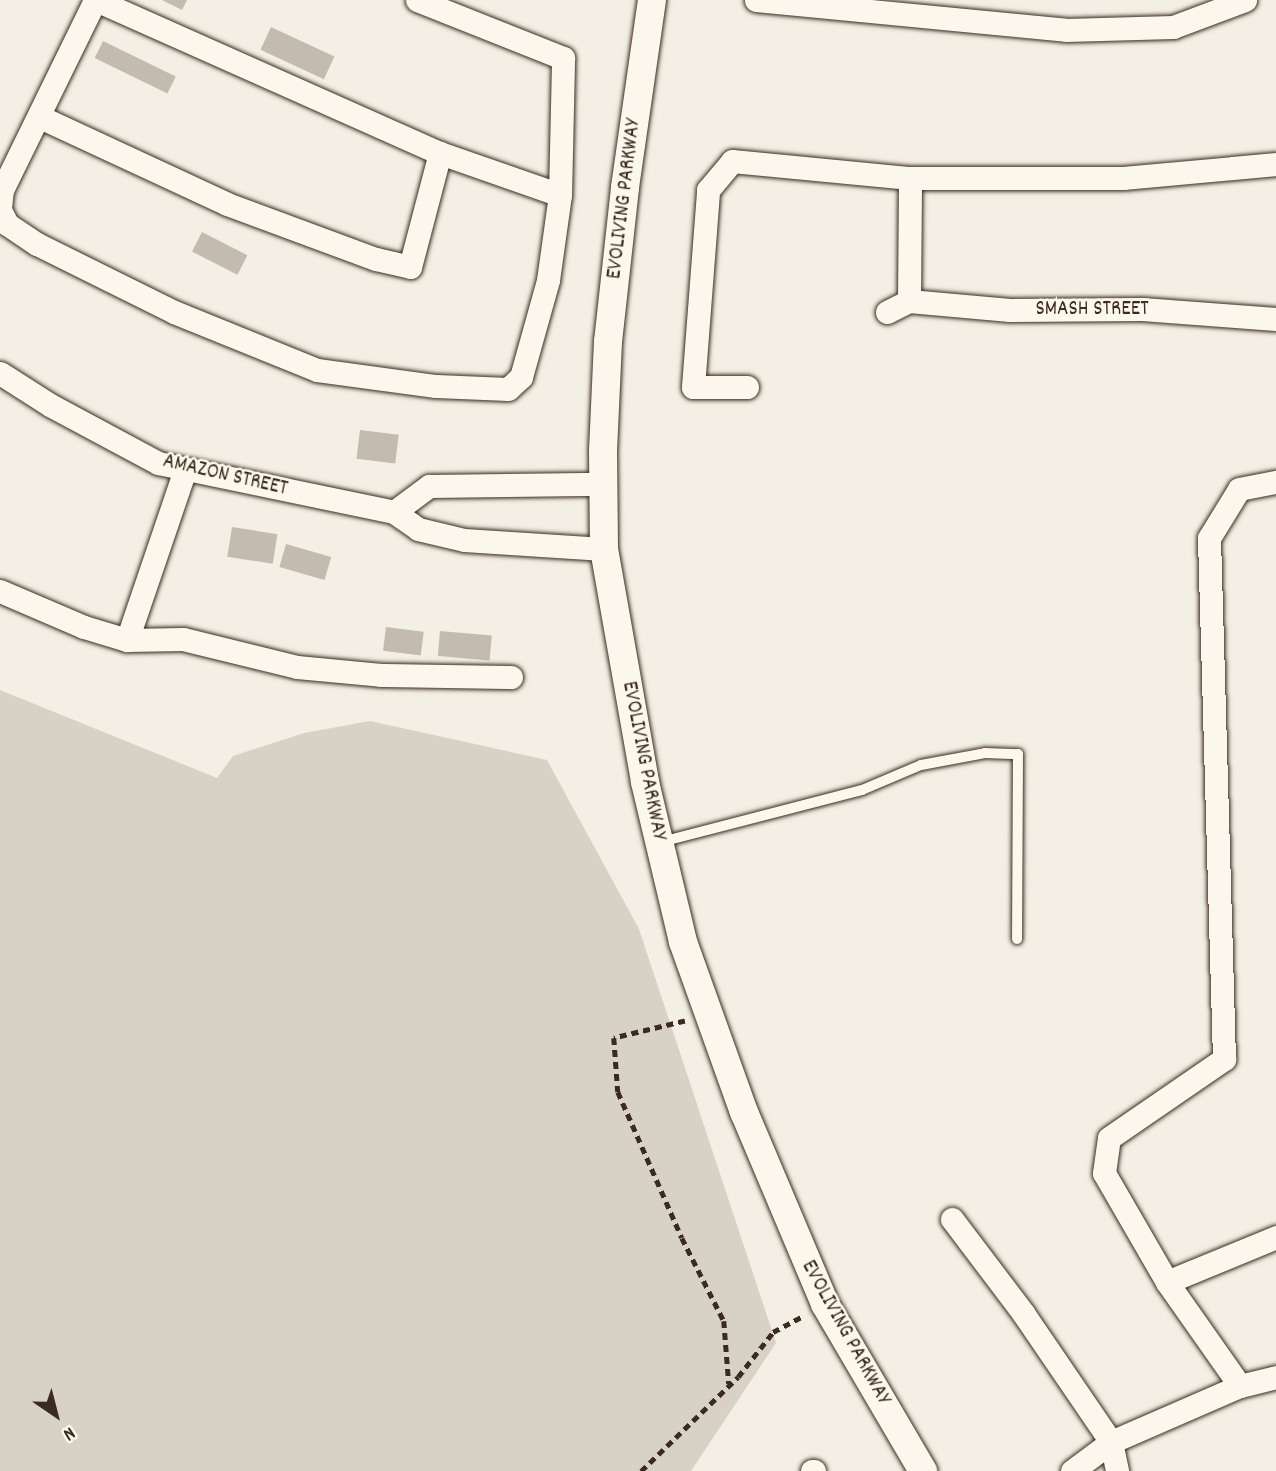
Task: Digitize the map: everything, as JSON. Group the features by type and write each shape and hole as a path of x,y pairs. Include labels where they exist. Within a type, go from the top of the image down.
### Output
{"street":[{"path":"417,0 563,58 560,195 548,280 521,377 508,389 436,386 317,370 174,313 37,244 7,224 0,209 2,190 96,0 440,153 560,195"},
{"name":"EVOLIVING PARKWAY","path":"653,0 625,188 608,341 604,549 658,843 683,942 707,1016 767,1171 825,1304 923,1471"},
{"path":"757,0 907,8 1066,30 1173,27 1245,0"},
{"path":"40,117 227,204 376,259 410,267 440,153"},
{"path":"747,387 693,387 708,190 732,161 910,178 1123,178 1276,164"},
{"path":"887,312 909,301 910,178"},
{"name":"SMASH STREET","path":"909,301 1010,310 1142,309 1276,318"},
{"name":"AMAZON STREET","path":"0,373 50,405 158,463 394,512 418,529 464,540 604,549"},
{"path":"127,639 185,470"},
{"path":"1240,1386 1167,1282 1104,1173 1109,1138 1223,1059 1209,538 1238,488 1276,482"},
{"path":"394,512 429,486 604,484"},
{"path":"0,591 84,627 127,639 183,639 297,667 381,675 511,677"},
{"path":"951,1219 1023,1313 1111,1442 1117,1471"},
{"path":"1167,1282 1276,1237"},
{"path":"1072,1471 1111,1442 1240,1386 1276,1377"}],"lane":[{"path":"658,843 862,790 921,765 985,753 1018,754 1017,939"}],"path":[{"path":"707,1016 614,1038 618,1092 681,1238 724,1321 729,1384"},
{"path":"641,1471 729,1384 773,1332 825,1304"}],"shaded area":[{"path":"0,690 217,778 233,756 304,733 370,721 547,760 639,929 776,1343 691,1471 0,1471"}],"building":[{"path":"162,0 187,0 182,10"},
{"path":"271,27 334,57 324,79 260,50"},
{"path":"103,41 176,77 167,94 95,58"},
{"path":"202,232 247,255 237,275 192,252"},
{"path":"360,430 399,435 395,464 356,459"},
{"path":"232,527 277,534 273,564 227,557"},
{"path":"286,544 331,557 325,580 279,567"},
{"path":"386,627 424,632 421,655 383,651"},
{"path":"440,631 492,636 490,660 438,656"}]}
